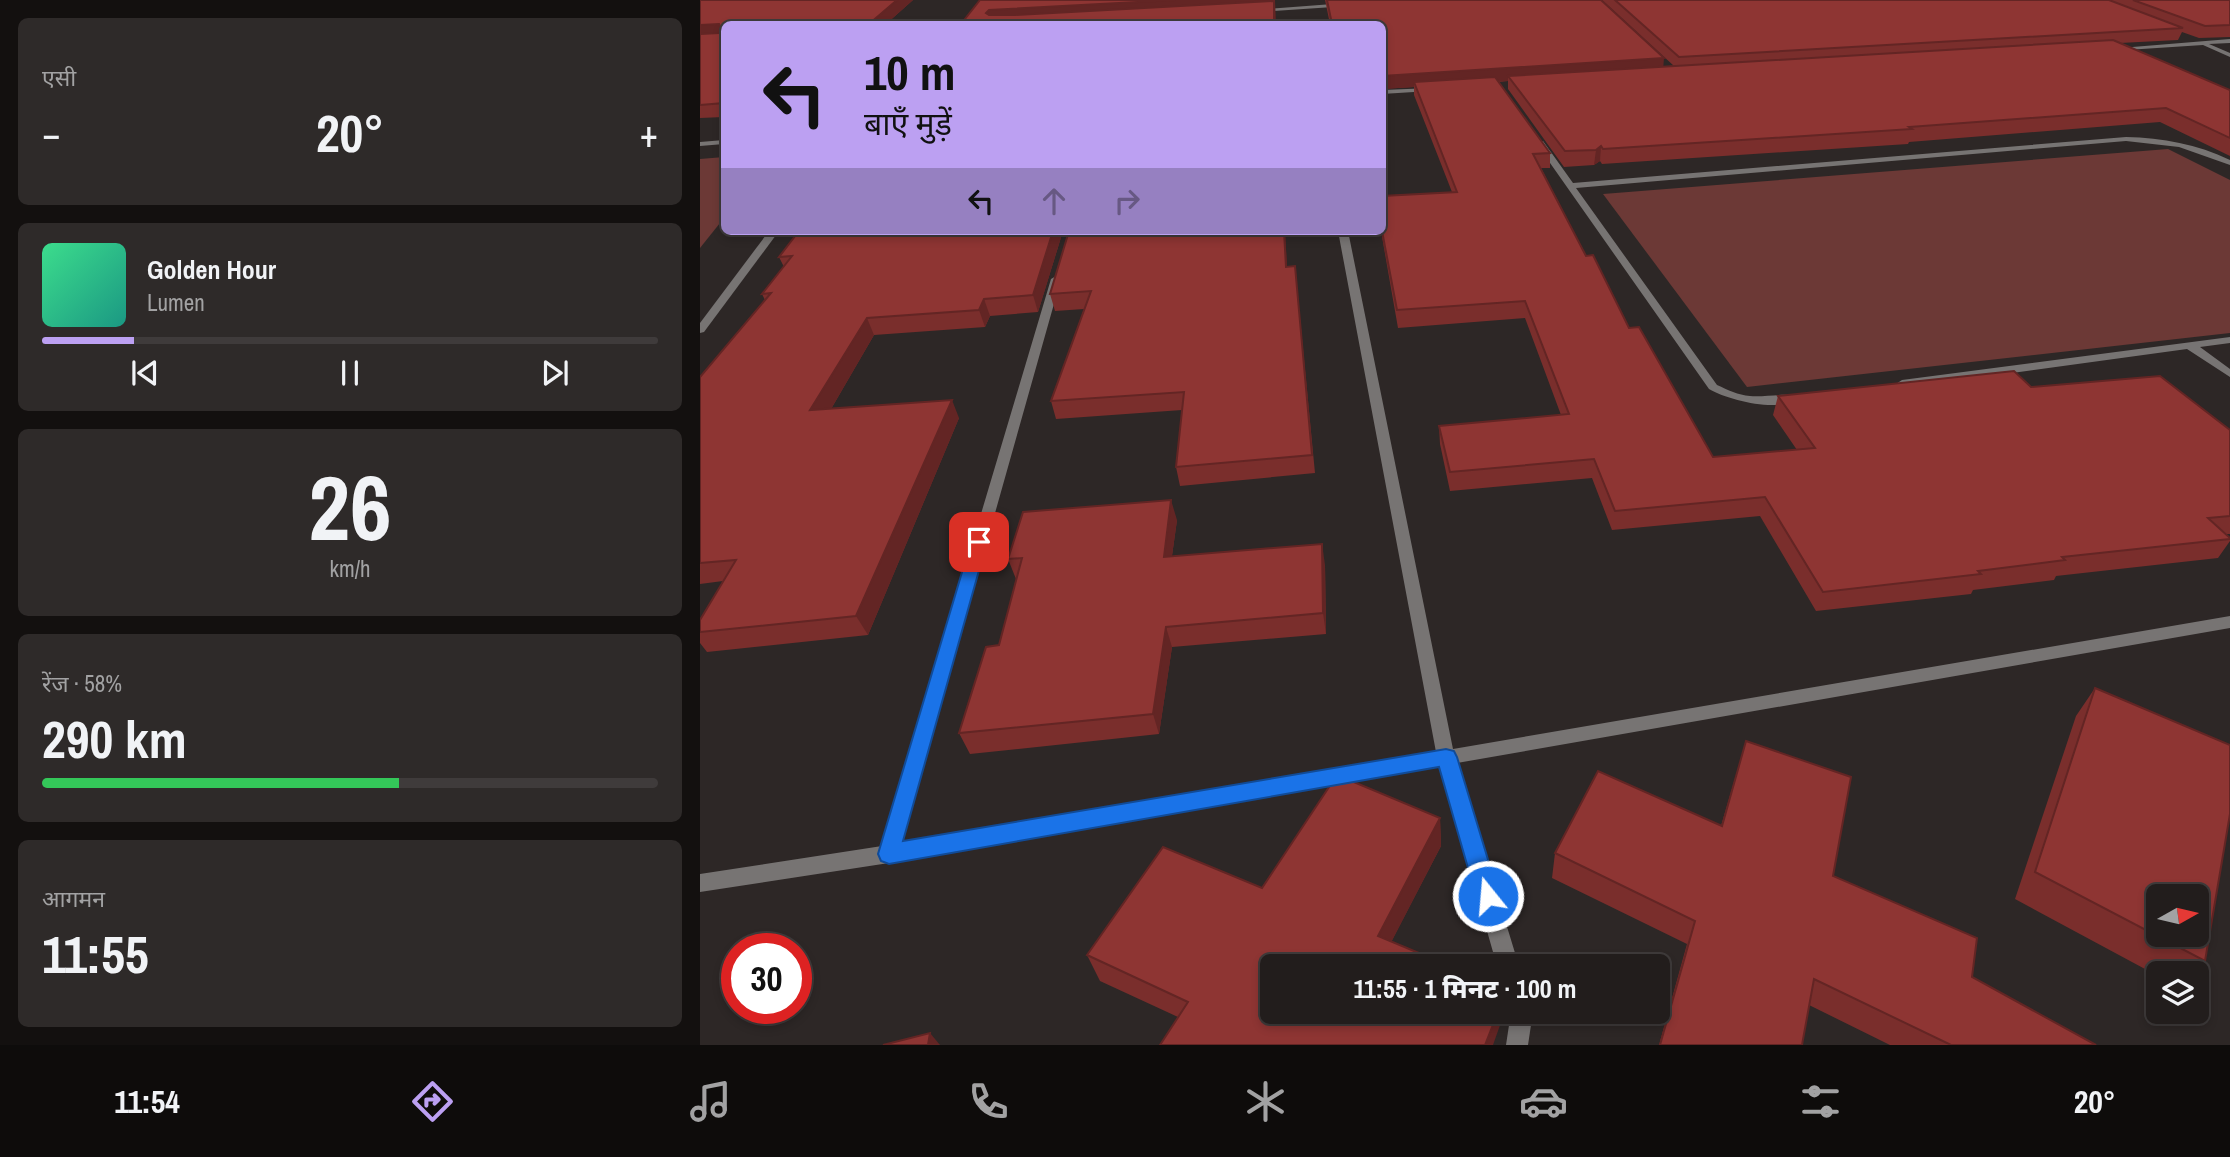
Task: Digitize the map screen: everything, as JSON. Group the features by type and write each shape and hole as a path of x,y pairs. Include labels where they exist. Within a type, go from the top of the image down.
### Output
{"street":[{"path":"1245,10 1354,5"},
{"path":"2175,34 2230,55"},
{"path":"2104,49 2230,41"},
{"path":"1386,92 1434,89"},
{"path":"1530,130 1713,387 1728,397 1748,402 1812,396"},
{"path":"1571,186 2126,139 2178,143 2197,148 2230,163"},
{"path":"700,144 721,142"},
{"path":"700,331 771,235"},
{"path":"1344,235 1446,757 1504,954"},
{"path":"889,854 1059,271"},
{"path":"1893,385 2230,340"},
{"path":"2189,345 2230,374"},
{"path":"700,883 889,854 2230,622"},
{"path":"1517,1045 1520,1024"}],"shaded area":[{"path":"2168,149 2230,180 2230,333 1747,387 1603,194"},
{"path":"721,157 721,222 700,248 700,159"}],"building":[{"path":"700,0 897,0 872,21 721,21 721,30 719,24 700,25"},
{"path":"980,0 1175,0 989,10 986,13 989,15 1274,1 1274,21 963,21"},
{"path":"1327,0 1601,0 1664,58 1386,76 1386,21 1331,21"},
{"path":"1615,0 2109,0 2183,28 1679,57"},
{"path":"2133,0 2230,0 2230,25 2205,26"},
{"path":"721,30 721,103 700,105 700,34 719,33"},
{"path":"2113,40 2230,90 2230,138 2166,108 1909,127 1912,129 1603,149 1601,146 1596,150 1565,151 1508,76"},
{"path":"1495,77 1550,153 1533,154 1586,256 1593,255 1629,328 1639,327 1713,457 1815,448 1778,396 2014,371 2031,387 2160,376 2230,430 2230,516 2208,518 2230,539 2062,557 2065,560 1978,571 1981,574 1823,592 1765,497 1615,511 1594,459 1450,472 1439,426 1569,414 1525,301 1397,310 1383,235 1386,235 1386,196 1457,192 1414,82"},
{"path":"796,235 1052,235 1033,295 984,299 979,310 867,318 810,410 952,400 856,616 700,632 700,620 736,560 700,563 700,377 771,293 762,294 792,256 779,257"},
{"path":"1068,235 1284,235 1286,267 1295,266 1312,455 1176,467 1184,392 1051,401 1091,291 1050,294"},
{"path":"1171,500 1164,557 1322,544 1323,613 1166,627 1153,714 959,733 986,647 999,645 1022,558 1008,559 1023,512"},
{"path":"2095,688 2230,745 2230,814 2209,937 2209,884 2146,884 2146,930 2035,872"},
{"path":"1746,741 1851,777 1833,876 1977,938 1972,977 2096,1045 1951,1045 1814,979 1802,1045 1660,1045 1666,1024 1670,1024 1670,1010 1695,921 1555,853 1598,771 1722,826"},
{"path":"1337,775 1440,818 1378,936 1421,954 1260,954 1260,1024 1493,1024 1485,1045 1160,1045 1188,1002 1087,955 1163,847 1262,888"},
{"path":"2178,947 2207,947 2205,961"},
{"path":"930,1033 928,1045 883,1045"}],"route":[{"path":"979,542 889,854 1446,757 1488,896"}]}
